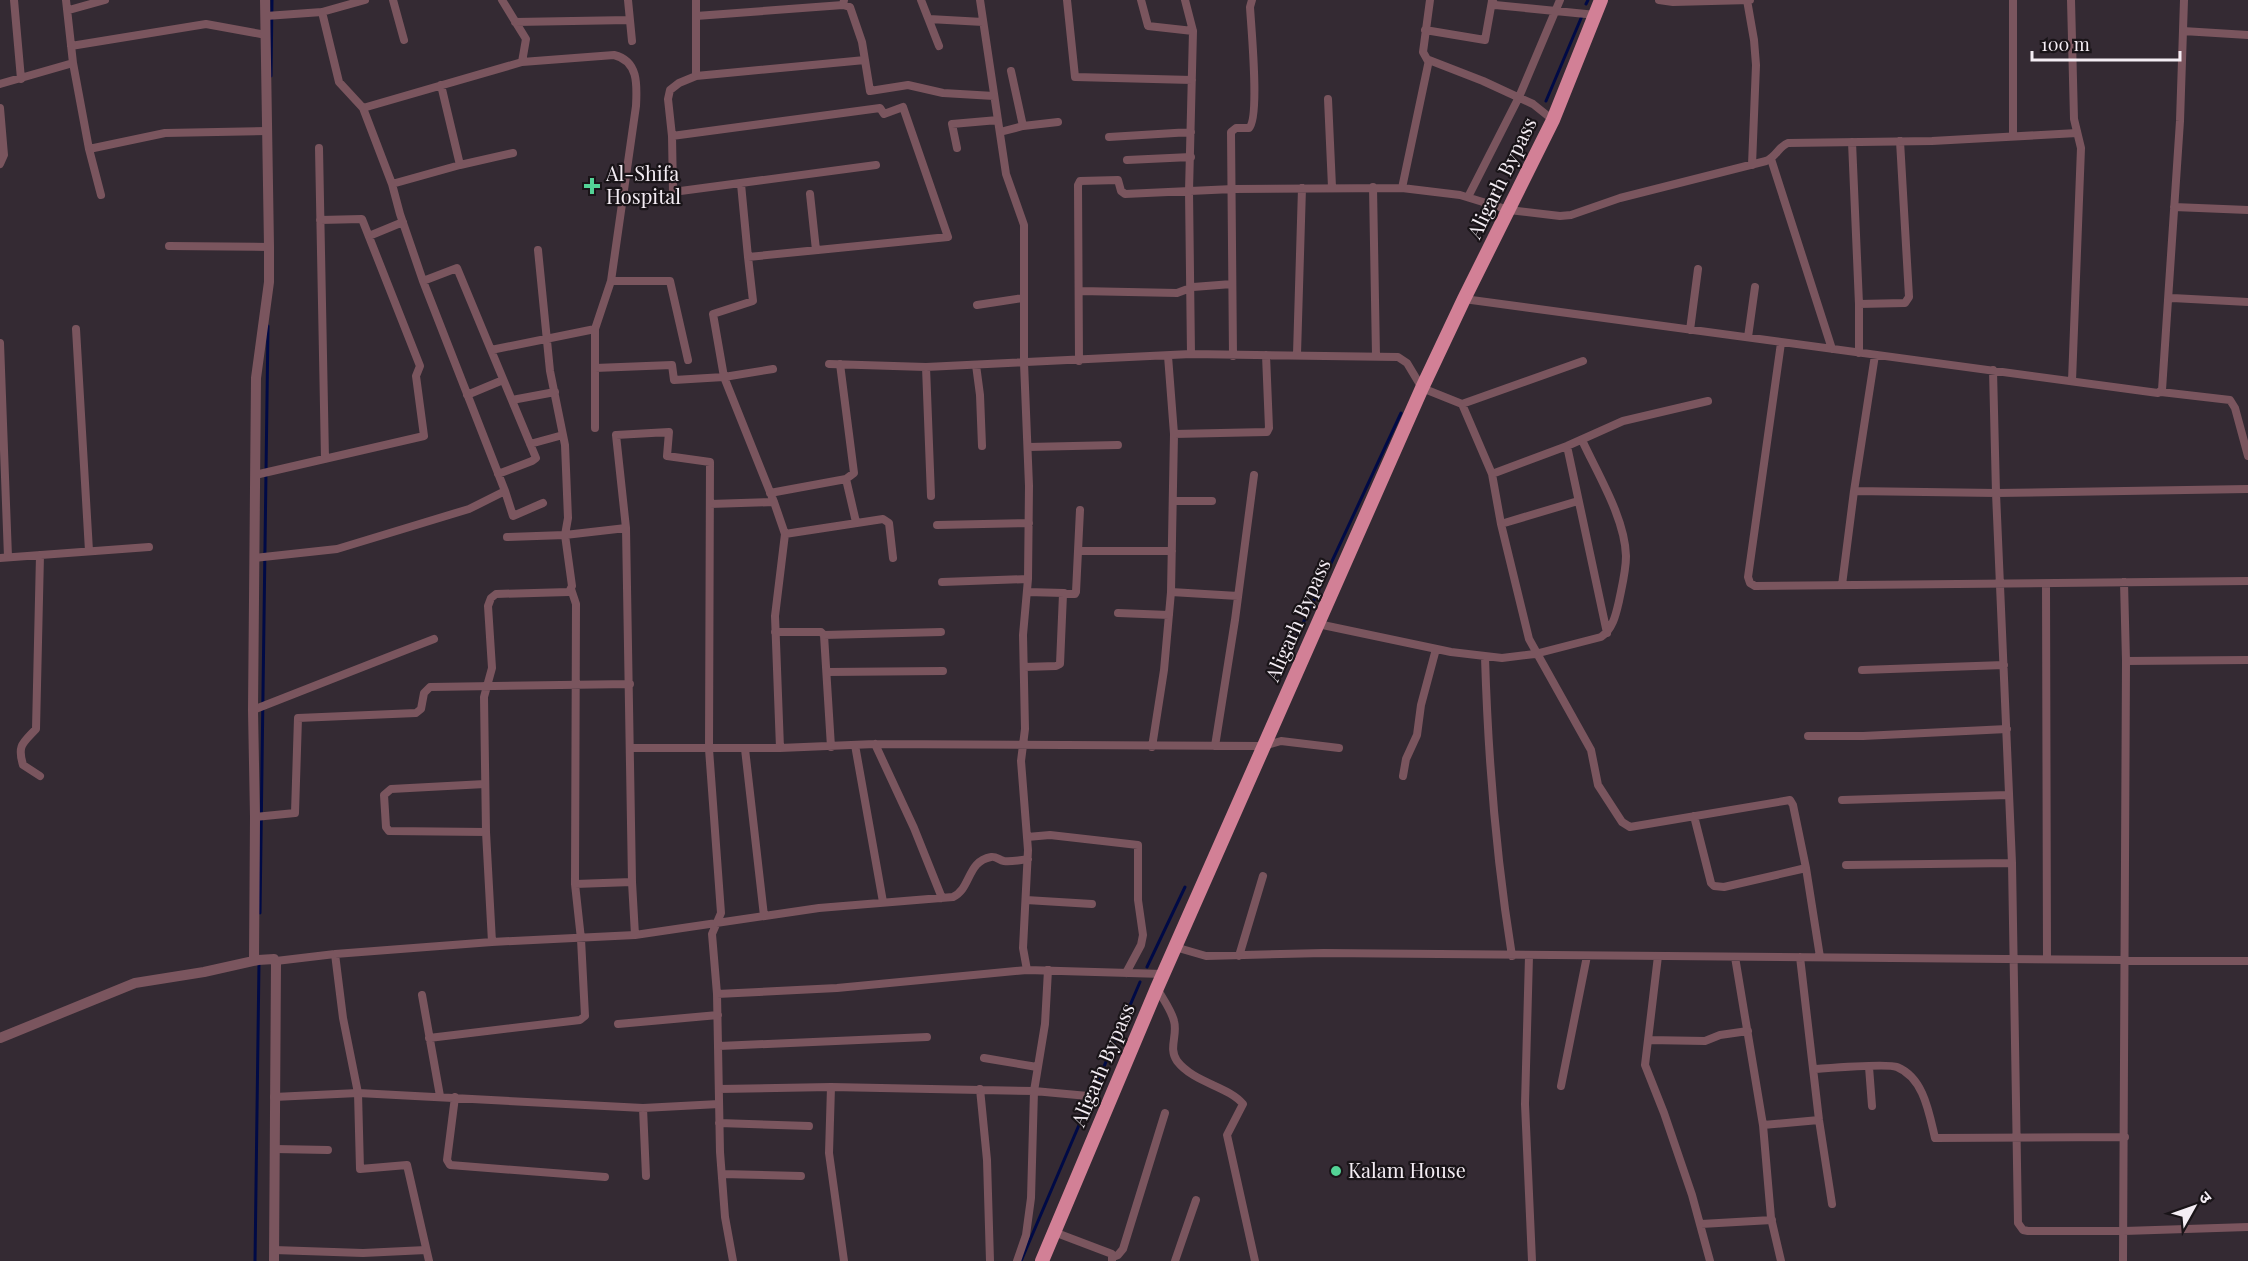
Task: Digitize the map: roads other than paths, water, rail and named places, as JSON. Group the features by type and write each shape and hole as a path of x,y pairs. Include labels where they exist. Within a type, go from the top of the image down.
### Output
{"highway":[{"name":"Aligarh Bypass","path":"1042,1261 1175,946 1422,388 1553,120 1601,0"}],"street":[{"path":"14,0 21,79"},
{"path":"66,0 69,10 73,63 89,149 101,195"},
{"path":"69,10 105,0"},
{"path":"256,960 253,710 256,378 268,282 269,247 265,0"},
{"path":"266,16 322,12 365,0"},
{"path":"393,0 404,40"},
{"path":"502,0 526,39 522,62"},
{"path":"628,0 632,41"},
{"path":"696,0 696,76"},
{"path":"921,0 939,46"},
{"path":"980,0 1006,174 1024,225 1024,363 1029,523 1028,579 1023,635 1025,729 1021,760 1028,859 1023,948 1027,970"},
{"path":"1067,0 1075,77 1192,80"},
{"path":"1141,0 1148,26 1193,31"},
{"path":"1185,0 1193,31 1189,191 1191,354"},
{"path":"1233,356 1231,132 1236,128 1249,128 1254,122 1250,7 1252,0"},
{"path":"1402,188 1428,61 1423,52 1430,0"},
{"path":"1468,197 1519,97 1560,0"},
{"path":"1659,0 1673,2 1748,0 1755,40 1752,165"},
{"path":"2013,0 2013,136"},
{"path":"2071,0 2074,119 2081,148 2072,381"},
{"path":"2161,392 2180,121 2184,0"},
{"path":"1425,30 1485,40 1492,1"},
{"path":"1492,1 1495,5 1596,15"},
{"path":"696,16 843,2 850,7 862,42 870,91 908,85 943,93 994,96"},
{"path":"322,12 339,82 363,108 392,184 423,281 513,516 543,503"},
{"path":"515,22 630,20"},
{"path":"929,20 983,22"},
{"path":"70,46 206,24 266,35"},
{"path":"2183,32 2248,34"},
{"path":"363,108 522,62 614,55 624,58 632,68 637,82 636,106 611,281 595,329 595,428"},
{"path":"865,60 696,76 679,83 670,90 668,99 672,136 673,192 876,165"},
{"path":"1428,61 1432,60 1519,97 1539,107 1553,120"},
{"path":"0,84 73,63"},
{"path":"1011,71 1023,126"},
{"path":"441,86 460,165"},
{"path":"1329,99 1332,187"},
{"path":"672,136 880,108 884,114 903,107 948,237 748,257"},
{"path":"0,108 3,155 0,164"},
{"path":"957,148 952,124 998,120"},
{"path":"1000,132 1023,126 1058,122"},
{"path":"89,149 165,133 267,131"},
{"path":"1109,137 1191,132"},
{"path":"1079,361 1079,182 1118,180 1125,194 1233,189 1402,188 1468,197 1509,210 1565,216 1628,196 1771,159 1783,145 1788,143 1900,141 2077,133"},
{"path":"1859,304 1905,303 1909,297 1900,141"},
{"path":"1852,142 1859,353"},
{"path":"319,148 325,459"},
{"path":"392,184 513,153"},
{"path":"1127,160 1191,157"},
{"path":"1771,159 1832,349"},
{"path":"741,184 753,301 713,314 724,377 785,534 775,632 780,748"},
{"path":"1373,187 1376,356"},
{"path":"1297,354 1302,188"},
{"path":"810,194 816,250"},
{"path":"2174,207 2248,210"},
{"path":"255,475 424,436 416,376 420,366 362,219 321,220"},
{"path":"369,236 403,222"},
{"path":"169,246 269,247"},
{"path":"429,1038 583,1019 585,1011 575,884 576,604 571,590 565,535 568,518 563,435 547,339 538,250"},
{"path":"423,281 457,268 536,458 498,474"},
{"path":"1690,330 1698,269"},
{"path":"611,281 670,281 688,360"},
{"path":"1080,291 1177,292 1190,288 1232,284"},
{"path":"1748,337 1755,287"},
{"path":"977,305 1023,298"},
{"path":"2168,300 2172,298 2248,302"},
{"path":"1464,299 2155,393 2230,400 2235,408 2248,456"},
{"path":"76,329 88,551"},
{"path":"491,350 595,329"},
{"path":"0,343 4,557 149,547"},
{"path":"1781,343 1748,577 1750,583 1761,587 2248,581"},
{"path":"829,364 926,368 1191,354 1398,357 1404,359 1422,388 1462,404 1583,361"},
{"path":"1174,434 1267,432 1269,428 1266,355"},
{"path":"1842,585 1875,355"},
{"path":"1152,747 1164,670 1171,592 1174,434 1168,356"},
{"path":"770,493 851,477 855,470 840,364"},
{"path":"595,368 672,365 674,380 724,377 773,369"},
{"path":"976,365 982,446"},
{"path":"926,368 931,496"},
{"path":"1993,370 2012,863 2018,1223 2023,1230 2124,1231 2248,1227"},
{"path":"467,395 503,380"},
{"path":"512,400 555,393"},
{"path":"1492,474 1568,446 1629,419 1708,401"},
{"path":"1462,404 1492,474 1501,524 1527,634 1535,654 1591,750 1598,785 1622,822 1626,826 1634,827 1790,800 1806,868 1820,957"},
{"path":"635,935 632,882 626,528 616,435 669,432 667,456 710,462 709,749 721,913 712,934 718,1015 722,1174 725,1217 733,1261"},
{"path":"530,444 563,435"},
{"path":"1318,624 1436,649 1485,657 1510,658 1601,637 1607,633 1617,607 1624,576 1626,555 1624,538 1618,519 1582,440"},
{"path":"1028,447 1118,445"},
{"path":"1568,446 1607,633"},
{"path":"1215,746 1254,475"},
{"path":"846,478 856,522"},
{"path":"1854,491 1996,493 2248,489"},
{"path":"254,558 337,549 469,509 505,491"},
{"path":"1173,501 1212,501"},
{"path":"1501,524 1578,501"},
{"path":"710,504 774,502"},
{"path":"1027,592 1076,593 1080,510"},
{"path":"785,534 856,522 888,520 893,558"},
{"path":"937,525 1029,523"},
{"path":"507,537 565,535 626,528"},
{"path":"1079,551 1172,551"},
{"path":"40,555 36,729 21,744 19,753 23,765 40,776"},
{"path":"942,582 1028,579"},
{"path":"2123,1261 2126,661 2124,582"},
{"path":"2046,584 2047,959"},
{"path":"492,942 485,784 484,698 492,668 488,606 491,598 496,594 564,593 571,590"},
{"path":"1171,592 1238,596"},
{"path":"1024,667 1060,664 1064,593"},
{"path":"1118,614 1169,615"},
{"path":"775,632 821,632 824,635 941,632"},
{"path":"824,635 831,747"},
{"path":"253,710 434,639"},
{"path":"1403,776 1406,759 1417,735 1421,705 1436,649"},
{"path":"1485,657 1486,722 1499,865 1512,956"},
{"path":"2126,661 2248,660"},
{"path":"1862,670 2004,665"},
{"path":"827,672 943,670"},
{"path":"255,817 295,813 298,718 416,713 421,709 424,693 430,687 630,684"},
{"path":"1808,736 1863,736 2007,729"},
{"path":"630,748 780,748 875,744 1263,747 1281,741 1339,747"},
{"path":"875,744 914,828 942,898"},
{"path":"855,746 883,903"},
{"path":"745,748 764,916"},
{"path":"485,784 391,789 384,795 386,827 389,831 486,832"},
{"path":"1842,800 2008,795"},
{"path":"1694,816 1711,883 1718,888 1806,868"},
{"path":"1027,837 1050,835 1138,845 1138,900 1143,936 1141,945 1126,973"},
{"path":"0,1038 135,983 204,972 256,960 492,942 635,935 764,916 942,898 958,895 973,867 981,861 991,857 1007,861 1028,859"},
{"path":"1846,865 2012,863"},
{"path":"1239,956 1263,876"},
{"path":"575,884 632,882"},
{"path":"1026,900 1092,904"},
{"path":"1175,946 1206,956 1335,953 2248,961"},
{"path":"335,954 343,1018 358,1093 360,1169 407,1165 429,1261"},
{"path":"1529,956 1525,1104 1532,1261"},
{"path":"1561,1086 1587,956"},
{"path":"1658,956 1645,1060 1647,1074 1664,1113 1701,1224 1710,1261"},
{"path":"1735,957 1763,1125 1772,1220 1781,1261"},
{"path":"1800,957 1819,1120 1832,1204"},
{"path":"273,960 274,1256 426,1250"},
{"path":"717,994 837,988 1027,970 1163,974"},
{"path":"1017,1261 1026,1235 1031,1198 1034,1091 1046,1024 1048,970"},
{"path":"1157,988 1174,1018 1176,1029 1172,1051 1177,1061 1191,1074 1243,1104 1227,1135 1256,1261"},
{"path":"422,995 440,1096"},
{"path":"618,1024 718,1015"},
{"path":"1648,1040 1705,1041 1720,1035 1748,1031"},
{"path":"719,1046 927,1037"},
{"path":"984,1058 1037,1067"},
{"path":"1814,1069 1896,1066 1911,1076 1923,1095 1935,1138 2125,1137"},
{"path":"1869,1067 1872,1106"},
{"path":"719,1089 831,1087 980,1089 1088,1095"},
{"path":"831,1087 829,1153 844,1261"},
{"path":"980,1089 987,1160 990,1261"},
{"path":"274,1097 358,1093 644,1108 719,1104"},
{"path":"455,1097 447,1160 450,1165 604,1177"},
{"path":"644,1108 646,1176"},
{"path":"1054,1232 1112,1254 1113,1259 1118,1255 1123,1249 1165,1113"},
{"path":"1763,1125 1819,1120"},
{"path":"719,1123 809,1126"},
{"path":"275,1149 328,1150"},
{"path":"722,1174 801,1176"},
{"path":"1174,1261 1196,1200"},
{"path":"1701,1224 1772,1220"}],"waterway":[{"path":"271,76 272,0"},
{"path":"1586,4 1588,0"},
{"path":"1546,101 1582,16"},
{"path":"260,913 268,326"},
{"path":"1279,675 1401,413"},
{"path":"1147,967 1185,887"},
{"path":"255,1261 259,962"},
{"path":"1021,1261 1140,982"}],"place":[{"name":"Al-Shifa Hospital","path":"592,186"},
{"name":"Kalam House","path":"1336,1171"}]}
